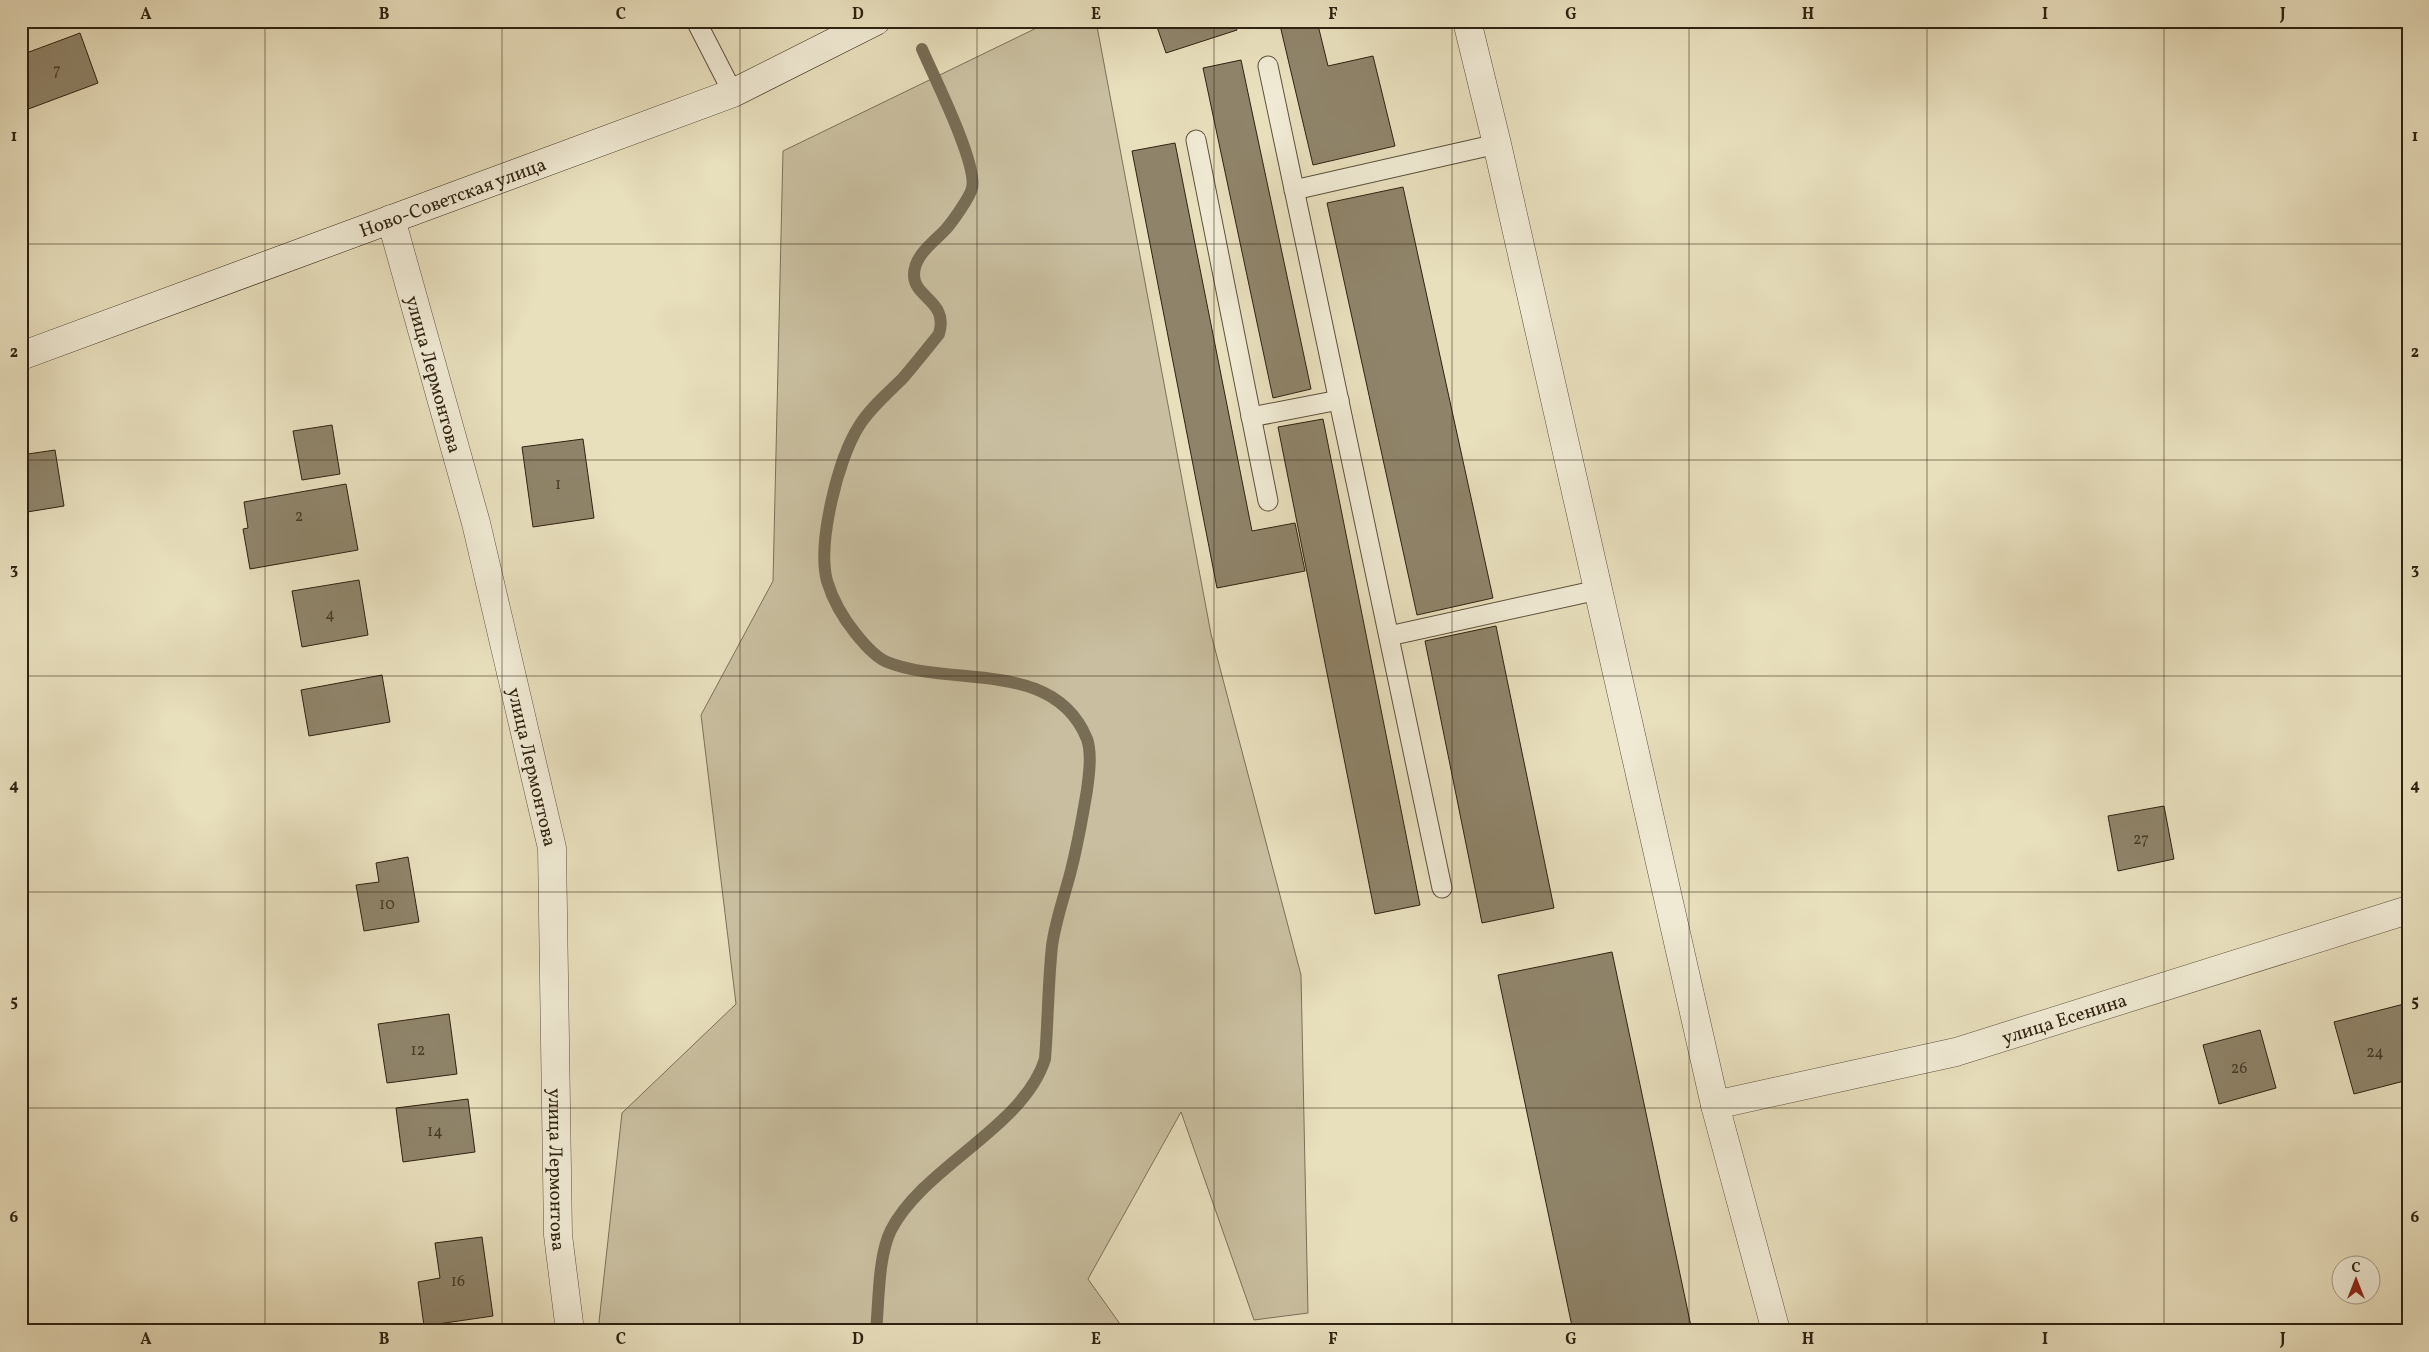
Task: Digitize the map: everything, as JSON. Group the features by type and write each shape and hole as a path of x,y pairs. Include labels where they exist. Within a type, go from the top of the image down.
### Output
{"street":[{"name":"Ново-Советская улица","path":"21,356 733,93 876,21"},
{"path":"1466,21 1497,144 1715,1105 1776,1331"},
{"name":"улица Лермонтова","path":"391,219 476,522 552,848 558,1235 570,1331"},
{"name":"улица Есенина","path":"1715,1105 1956,1052 2408,910"}],"lane":[{"path":"696,21 733,93"},
{"path":"1268,66 1442,888"},
{"path":"1196,140 1268,501"},
{"path":"1294,190 1497,144"},
{"path":"1251,417 1339,400"},
{"path":"1388,636 1598,590"}],"shaded area":[{"path":"1051,21 1096,21 1211,634 1301,975 1308,1313 1254,1320 1181,1112 1088,1279 1125,1331 598,1331 622,1113 736,1004 701,715 773,581 783,151"}],"building":[{"path":"1155,21 1234,21 1237,30 1166,53"},
{"path":"1279,21 1317,21 1328,66 1373,56 1395,146 1313,165"},
{"path":"80,33 98,83 23,111 21,55"},
{"path":"1241,60 1311,389 1273,398 1203,68"},
{"path":"1175,143 1252,531 1295,523 1305,571 1217,588 1132,151"},
{"path":"1403,187 1493,598 1417,615 1327,203"},
{"path":"1323,419 1420,905 1375,914 1278,427"},
{"path":"332,425 340,474 302,480 293,431"},
{"path":"583,439 594,518 533,527 522,447"},
{"path":"55,450 64,506 21,513 21,455"},
{"path":"346,484 358,550 250,569 243,529 248,528 244,502"},
{"path":"359,580 368,635 302,647 292,591"},
{"path":"1496,626 1554,908 1482,923 1425,641"},
{"path":"382,675 390,722 309,736 301,690"},
{"path":"2164,806 2174,859 2118,871 2108,816"},
{"path":"408,857 419,922 364,931 356,885 379,882 376,863"},
{"path":"1612,952 1692,1331 1573,1331 1498,975"},
{"path":"2404,1004 2408,1019 2408,1080 2354,1094 2334,1022"},
{"path":"449,1014 457,1074 387,1083 378,1024"},
{"path":"2260,1030 2276,1088 2219,1104 2203,1045"},
{"path":"468,1099 475,1152 403,1162 396,1108"},
{"path":"482,1237 493,1316 424,1326 418,1282 440,1278 435,1243"}],"waterway":[{"path":"876,1331 881,1265 891,1230 906,1207 926,1186 996,1126 1017,1105 1034,1083 1045,1059 1052,946 1077,845 1090,764 1087,739 1072,714 1051,696 1026,686 999,680 941,674 913,669 883,660 866,646 847,622 835,602 827,581 825,565 827,524 837,480 851,441 863,419 903,378 939,334 941,323 939,314 915,283 914,275 917,261 957,215 972,188 972,176 962,140 922,49"}]}
